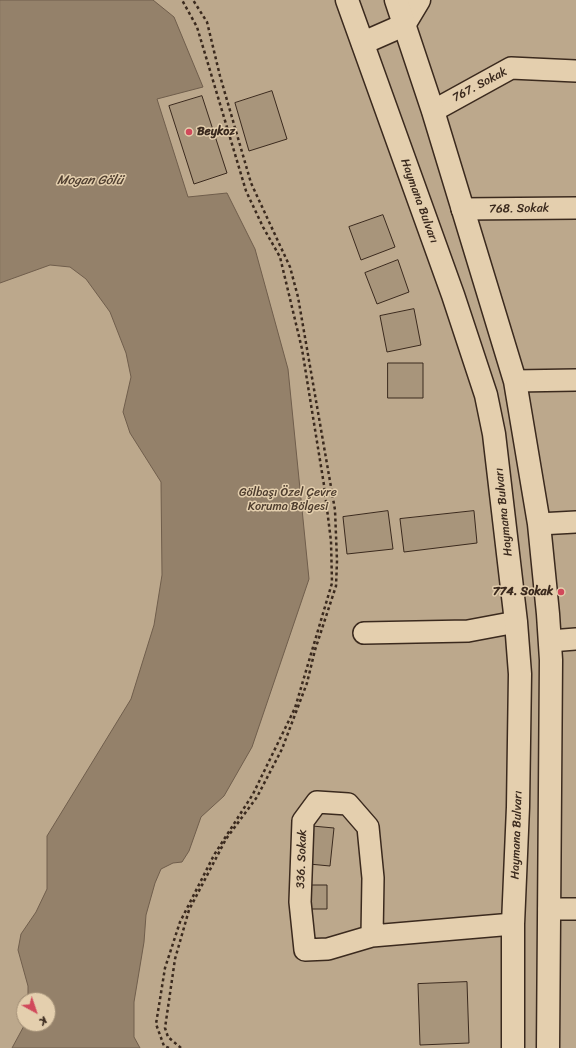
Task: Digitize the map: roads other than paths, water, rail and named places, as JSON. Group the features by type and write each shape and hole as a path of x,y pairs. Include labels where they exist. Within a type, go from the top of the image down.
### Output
{"main road":[{"name":"Haymana Bulvarı","path":"347,0 486,395 495,441 516,622 520,701 513,924 514,1048"},
{"path":"396,0 434,111 462,209 515,381 539,524 550,641 548,1048"},
{"path":"363,43 404,25 419,0"}],"street":[{"name":"767. Sokak","path":"434,111 511,68 576,71"},
{"name":"768. Sokak","path":"462,209 576,208"},
{"path":"515,381 576,380"},
{"path":"539,524 576,522"},
{"path":"364,633 468,631 516,622"},
{"path":"550,641 576,639"},
{"name":"336. Sokak","path":"372,936 373,878 368,827 348,804 317,802 303,820 300,902 305,950 328,949 372,936 513,924"},
{"path":"549,910 576,909"}],"water":[{"name":"Mogan Gölü","path":"0,0 153,0 174,17 203,87 157,99 188,197 227,193 255,249 288,369 309,579 252,747 224,796 201,817 189,851 182,862 173,863 161,869 155,883 146,915 144,942 134,1002 134,1037 140,1048 12,1048 21,1032 56,1032 56,992 28,992 28,986 18,950 21,934 36,912 47,889 47,836 131,699 154,625 162,575 161,482 130,433 123,412 131,377 126,353 110,312 86,279 70,267 50,265 0,283"}],"place":[{"name":"Beykoz","path":"189,132"},
{"name":"774. Sokak","path":"561,592"}],"park label":[{"name":"Gölbaşı Özel Çevre Koruma Bölgesi","path":"288,500"}]}
